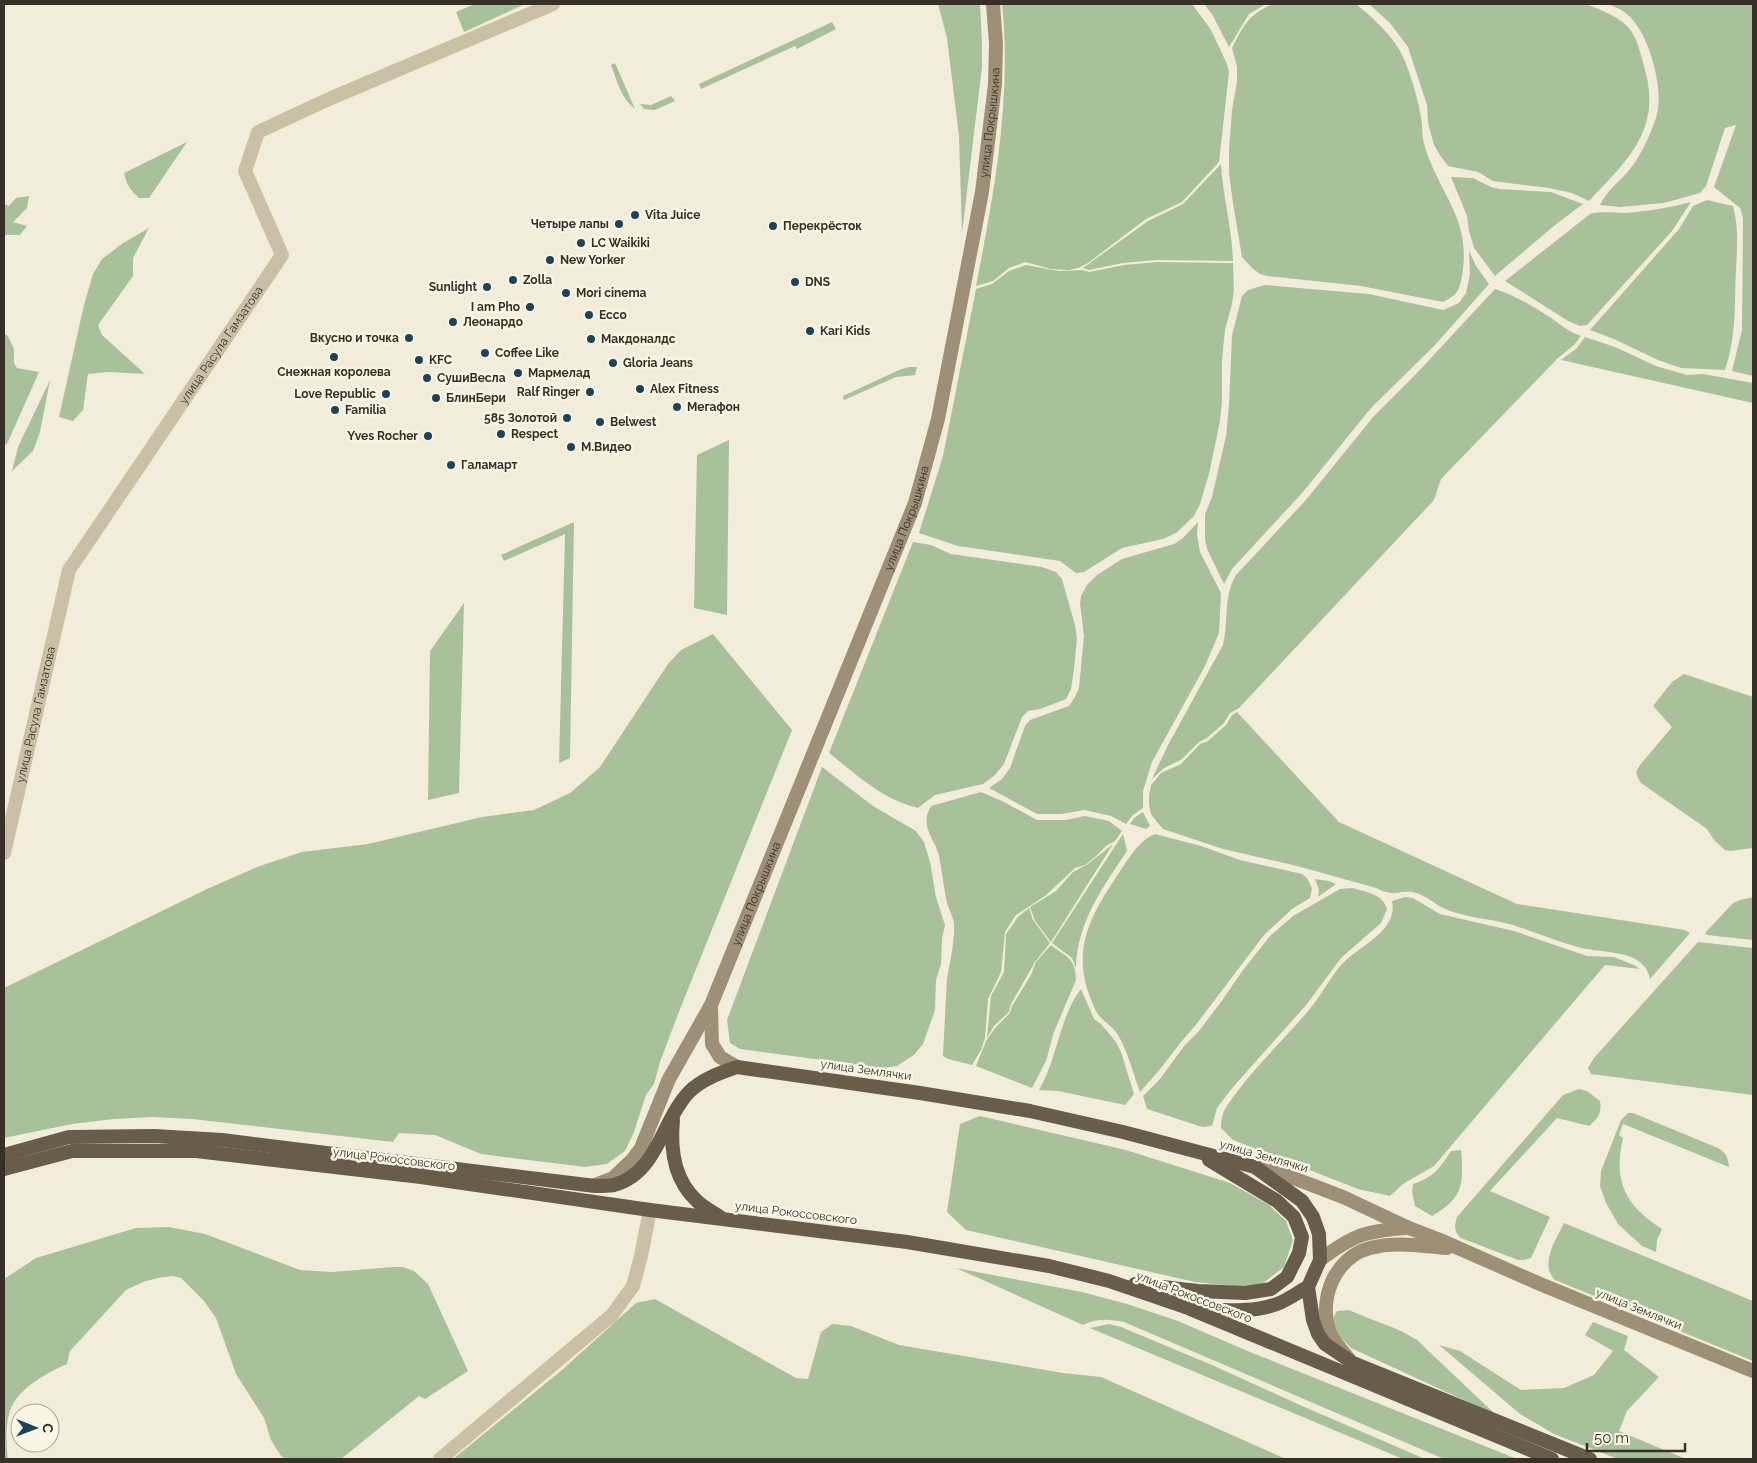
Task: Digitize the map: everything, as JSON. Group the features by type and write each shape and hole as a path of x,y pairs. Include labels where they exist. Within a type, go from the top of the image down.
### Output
{"highway":[{"name":"улица Рокоссовского","path":"4,1155 69,1137 154,1136 222,1140 594,1186 613,1185 630,1179 642,1168 689,1092 713,1076 737,1067"},
{"name":"улица Землячки","path":"737,1067 1030,1111 1123,1132 1200,1154 1255,1167"},
{"path":"673,1116 671,1143 674,1160 681,1180 697,1201 723,1219"},
{"name":"улица Рокоссовского","path":"4,1169 72,1152 196,1152 421,1177 650,1210 907,1242 1049,1266 1109,1281 1188,1308 1552,1459"},
{"path":"1109,1281 1198,1291 1244,1293 1271,1289 1287,1277 1299,1253 1302,1237 1294,1217 1277,1201 1244,1183 1200,1154"},
{"path":"1255,1167 1302,1201 1312,1217 1319,1234 1320,1260 1308,1287 1310,1305 1318,1334 1325,1344 1352,1363 1590,1459"},
{"path":"1188,1308 1228,1310 1259,1308 1278,1304 1308,1287"}],"main road":[{"name":"улица Покрышкина","path":"594,1186 613,1178 633,1159 640,1148 669,1078 711,1005 915,503 938,419 982,192 994,84 996,44 993,4"},
{"path":"711,1005 712,1044 720,1057 737,1067"},
{"name":"улица Землячки","path":"1255,1167 1283,1174 1343,1197 1409,1228 1585,1304 1753,1371"},
{"path":"1320,1260 1342,1244 1360,1235 1379,1230 1409,1228"},
{"path":"1352,1363 1331,1334 1327,1318 1332,1280 1340,1266 1353,1256 1368,1249 1386,1245 1409,1244 1460,1249"}],"street":[{"name":"улица Расула Гамзатова","path":"4,853 69,570 282,255 245,171 258,132 337,96 553,4"},
{"path":"440,1459 612,1315 633,1286 650,1210"}],"green space":[{"path":"1573,3 1585,4 1608,13 1624,23 1631,31 1639,47 1645,70 1649,91 1649,110 1645,127 1638,143 1628,158 1589,201 1572,193 1549,188 1493,181 1478,172 1448,166 1434,145 1428,123 1427,105 1408,47 1390,23 1369,4"},
{"path":"475,4 525,4 464,32 456,12"},
{"path":"938,4 980,4 982,67 962,233 959,136 947,38"},
{"path":"1002,4 1192,4 1211,30 1229,72 1219,162 1182,202 1146,219 1088,263 1078,268 1068,270 1051,269 1025,262 1009,268 993,281 976,286 1000,146 1005,75"},
{"path":"1204,4 1266,4 1249,14 1229,47 1212,14"},
{"path":"1272,4 1356,4 1396,44 1407,66 1415,92 1425,147 1431,164 1453,208 1463,239 1464,256 1461,281 1457,292 1448,300 1443,302 1361,286 1267,276 1260,274 1252,268 1242,257 1229,173 1232,110 1237,82 1237,67 1232,48 1247,22"},
{"path":"1608,4 1753,4 1753,376 1732,371 1742,330 1743,218 1740,208 1714,187 1736,125 1725,128 1706,186 1700,193 1664,203 1620,207 1600,205 1607,193 1632,167 1643,149 1655,121 1659,98 1656,72 1642,33 1626,13"},
{"path":"832,22 836,29 797,49 795,46 701,89 699,84"},
{"path":"615,63 635,109 626,100 620,89 611,65"},
{"path":"671,96 675,101 655,110 644,109 640,104 651,105"},
{"path":"187,142 149,198 139,198 129,187 124,173"},
{"path":"1221,164 1233,261 1156,260 1123,263 1089,270 1083,268 1148,221 1183,204"},
{"path":"1451,177 1473,178 1491,187 1500,189 1551,192 1583,204 1495,276 1474,248 1467,216"},
{"path":"29,196 27,208 13,222 27,226 20,235 4,235 4,204 9,206 16,198"},
{"path":"1707,200 1733,206 1737,231 1734,321 1729,357 1725,370 1681,368 1590,330 1679,229 1693,206"},
{"path":"1691,202 1672,231 1587,325 1580,326 1568,321 1505,281 1590,214 1642,211 1667,208"},
{"path":"149,228 133,258 133,276 98,325 102,335 145,374 108,372 88,374 83,410 73,421 59,417 84,305 93,274 102,259 123,243"},
{"path":"1469,251 1476,266 1489,284 1435,345 1371,408 1303,492 1232,569 1224,584 1207,549 1205,514 1212,497 1226,436 1232,335 1242,296 1248,290 1265,285 1369,294 1443,310 1459,303 1466,293 1470,274"},
{"path":"1157,262 1233,263 1234,290 1225,330 1220,421 1209,474 1200,504 1194,516 1176,533 1163,539 1122,548 1084,572 1076,573 1060,561 958,546 919,533 943,456 976,289 992,284 1009,271 1026,265 1059,271 1082,270 1089,272 1124,265"},
{"path":"1495,289 1524,302 1581,336 1441,479 1434,500 1239,708 1230,713 1224,723 1207,738 1199,742 1181,760 1164,768 1152,779 1168,745 1223,645 1229,592 1236,575 1305,501 1374,416"},
{"path":"4,334 8,336 14,349 14,363 17,368 39,372 7,444 4,445"},
{"path":"1585,337 1615,347 1656,366 1687,375 1703,374 1753,383 1753,403 1561,360 1577,348"},
{"path":"909,367 917,367 915,375 896,377 844,400 843,396"},
{"path":"50,380 40,432 33,451 12,471 18,447"},
{"path":"729,440 727,615 694,608 697,455"},
{"path":"574,522 570,758 559,763 565,534 504,561 501,555"},
{"path":"1198,522 1197,535 1200,552 1221,593 1219,633 1205,666 1152,762 1143,791 1143,808 1133,815 1126,824 1111,816 1085,810 1061,814 1037,814 989,788 1002,779 1010,768 1025,726 1030,720 1069,706 1075,697 1079,688 1084,636 1080,604 1081,596 1087,585 1097,575 1122,559 1174,544 1183,538"},
{"path":"913,542 931,545 951,554 1042,567 1056,572 1062,579 1077,638 1071,689 1066,699 1040,709 1028,711 1022,717 1004,764 994,776 983,784 935,795 918,808 882,793 829,753"},
{"path":"464,603 459,793 428,800 430,651"},
{"path":"713,634 792,730 680,1009 660,1062 654,1084 646,1095 634,1132 625,1151 607,1164 585,1167 481,1154 435,1135 399,1133 393,1142 192,1119 153,1117 72,1124 4,1138 4,988 207,889 257,867 302,852 368,844 482,817 534,810 570,793 600,767 668,664 681,650"},
{"path":"1684,674 1753,697 1753,848 1725,850 1714,840 1707,829 1641,783 1638,778 1636,772 1640,765 1672,727 1653,706 1672,682"},
{"path":"1237,712 1339,822 1517,904 1685,930 1690,933 1650,979 1646,969 1640,962 1631,957 1578,947 1513,925 1458,913 1445,909 1417,893 1388,893 1297,866 1223,849 1163,829 1151,814 1149,796 1151,785 1161,773 1181,764 1200,744 1208,741 1226,725 1232,715"},
{"path":"822,767 873,806 916,831 924,842 930,862 936,897 945,925 942,939 941,964 936,980 935,1010 923,1044 914,1055 897,1066 883,1068 740,1049 730,1043 727,1020"},
{"path":"981,792 1037,820 1066,820 1085,816 1109,821 1122,831 1115,841 1106,846 1094,858 1085,865 1075,868 1045,896 1016,915 1005,932 1001,972 988,999 985,1038 981,1050 972,1065 943,1056 947,978 953,944 954,924 947,901 939,856 926,820 931,806"},
{"path":"1143,812 1150,826 1146,829 1130,824 1134,818"},
{"path":"1123,834 1127,851 1086,920 1077,951 1076,968 1072,958 1052,943"},
{"path":"1155,834 1201,846 1240,860 1302,874 1307,878 1312,888 1310,898 1292,909 1264,935 1195,1026 1140,1092 1122,1042 1113,1029 1097,1013 1089,995 1084,977 1083,961 1084,945 1088,930 1103,898 1137,848"},
{"path":"1113,844 1051,942 1035,921 1030,907 1056,891 1073,872 1088,864"},
{"path":"1315,879 1336,884 1318,897 1319,890"},
{"path":"1353,888 1373,894 1382,900 1387,909 1381,923 1341,958 1307,1004 1233,1087 1217,1108 1212,1126 1202,1127 1147,1109 1143,1096 1160,1079 1184,1046 1199,1031 1270,936 1293,916 1340,889"},
{"path":"1405,897 1413,898 1440,914 1514,931 1587,956 1614,957 1640,969 1605,965 1434,1166 1403,1184 1390,1196 1358,1189 1233,1140 1221,1128 1221,1124 1225,1109 1248,1078 1309,1010 1340,966 1378,936 1385,928 1390,920 1392,901"},
{"path":"1753,897 1753,940 1707,935 1705,933 1733,903"},
{"path":"1029,908 1033,920 1050,943 1035,962 1011,1004 1009,1012 994,1026 987,1038 991,996 1004,972 1006,934 1018,917"},
{"path":"1698,942 1753,948 1753,1095 1591,1074 1588,1068 1594,1058"},
{"path":"1051,945 1072,962 1076,973 1076,980 1054,1032 1046,1061 1032,1088 976,1066 986,1041 995,1028 1010,1013 1036,962"},
{"path":"1081,989 1094,1019 1101,1024 1116,1042 1121,1052 1134,1094 1125,1105 1058,1091 1039,1090 1050,1065 1063,1024"},
{"path":"1579,1089 1587,1091 1600,1101 1600,1112 1595,1121 1589,1126 1557,1118 1490,1191 1550,1217 1531,1258 1518,1260 1461,1238 1455,1229 1457,1217 1563,1095"},
{"path":"1628,1113 1633,1113 1718,1148 1725,1154 1728,1161 1729,1167 1623,1124 1619,1135 1623,1138 1620,1154 1621,1180 1625,1191 1639,1211 1662,1229 1657,1240 1656,1252 1642,1246 1618,1224 1606,1203 1600,1186 1601,1171 1621,1120"},
{"path":"980,1116 1126,1150 1230,1183 1269,1205 1286,1221 1293,1240 1284,1267 1263,1283 1242,1287 1195,1282 966,1230 947,1212 960,1124"},
{"path":"1461,1150 1462,1173 1456,1196 1450,1203 1432,1216 1415,1206 1412,1192 1413,1184 1435,1172 1451,1151"},
{"path":"1564,1223 1753,1301 1753,1361 1555,1280 1550,1274 1550,1252"},
{"path":"169,1227 205,1234 300,1270 332,1272 403,1267 414,1271 428,1284 468,1371 425,1399 419,1396 341,1459 288,1459 282,1457 271,1440 264,1418 236,1374 216,1318 204,1301 181,1278 172,1276 158,1278 143,1282 126,1290 70,1351 67,1364 36,1381 22,1392 14,1403 10,1403 7,1425 8,1459 4,1459 4,1279 36,1258 136,1228"},
{"path":"956,1268 1082,1292 1127,1304 1178,1321 1250,1352 1517,1459 1444,1459 1124,1322 1103,1320 1083,1325"},
{"path":"655,1299 796,1378 808,1379 821,1332 832,1324 851,1326 899,1345 1063,1373 1101,1377 1286,1459 453,1459 562,1370 636,1303"},
{"path":"1349,1310 1401,1331 1417,1340 1496,1415 1351,1348 1336,1331 1333,1322 1337,1311"},
{"path":"1593,1322 1628,1336 1624,1350 1659,1377 1627,1411 1619,1431 1686,1459 1618,1459 1554,1434 1520,1414 1439,1345 1460,1351 1521,1390 1564,1388 1594,1375 1613,1351 1585,1335"},
{"path":"1109,1324 1121,1327 1212,1365 1425,1459 1403,1459 1090,1328"}],"place":[{"name":"Vita Juice","path":"635,215"},
{"name":"Четыре лапы","path":"619,224"},
{"name":"Перекрёсток","path":"773,226"},
{"name":"LC Waikiki","path":"581,243"},
{"name":"New Yorker","path":"550,260"},
{"name":"Zolla","path":"513,280"},
{"name":"DNS","path":"795,282"},
{"name":"Sunlight","path":"487,287"},
{"name":"Mori cinema","path":"566,293"},
{"name":"I am Pho","path":"530,307"},
{"name":"Ecco","path":"589,315"},
{"name":"Леонардо","path":"453,322"},
{"name":"Kari Kids","path":"810,331"},
{"name":"Вкусно и точка","path":"409,338"},
{"name":"Макдоналдс","path":"591,339"},
{"name":"Coffee Like","path":"485,353"},
{"name":"Снежная королева","path":"334,357"},
{"name":"KFC","path":"419,360"},
{"name":"Gloria Jeans","path":"613,363"},
{"name":"Мармелад","path":"518,373"},
{"name":"СушиВесла","path":"427,378"},
{"name":"Alex Fitness","path":"640,389"},
{"name":"Ralf Ringer","path":"590,392"},
{"name":"Love Republic","path":"386,394"},
{"name":"БлинБери","path":"436,398"},
{"name":"Мегафон","path":"677,407"},
{"name":"Familia","path":"335,410"},
{"name":"585 Золотой","path":"567,418"},
{"name":"Belwest","path":"600,422"},
{"name":"Respect","path":"501,434"},
{"name":"Yves Rocher","path":"428,436"},
{"name":"М.Видео","path":"571,447"},
{"name":"Галамарт","path":"451,465"}]}
